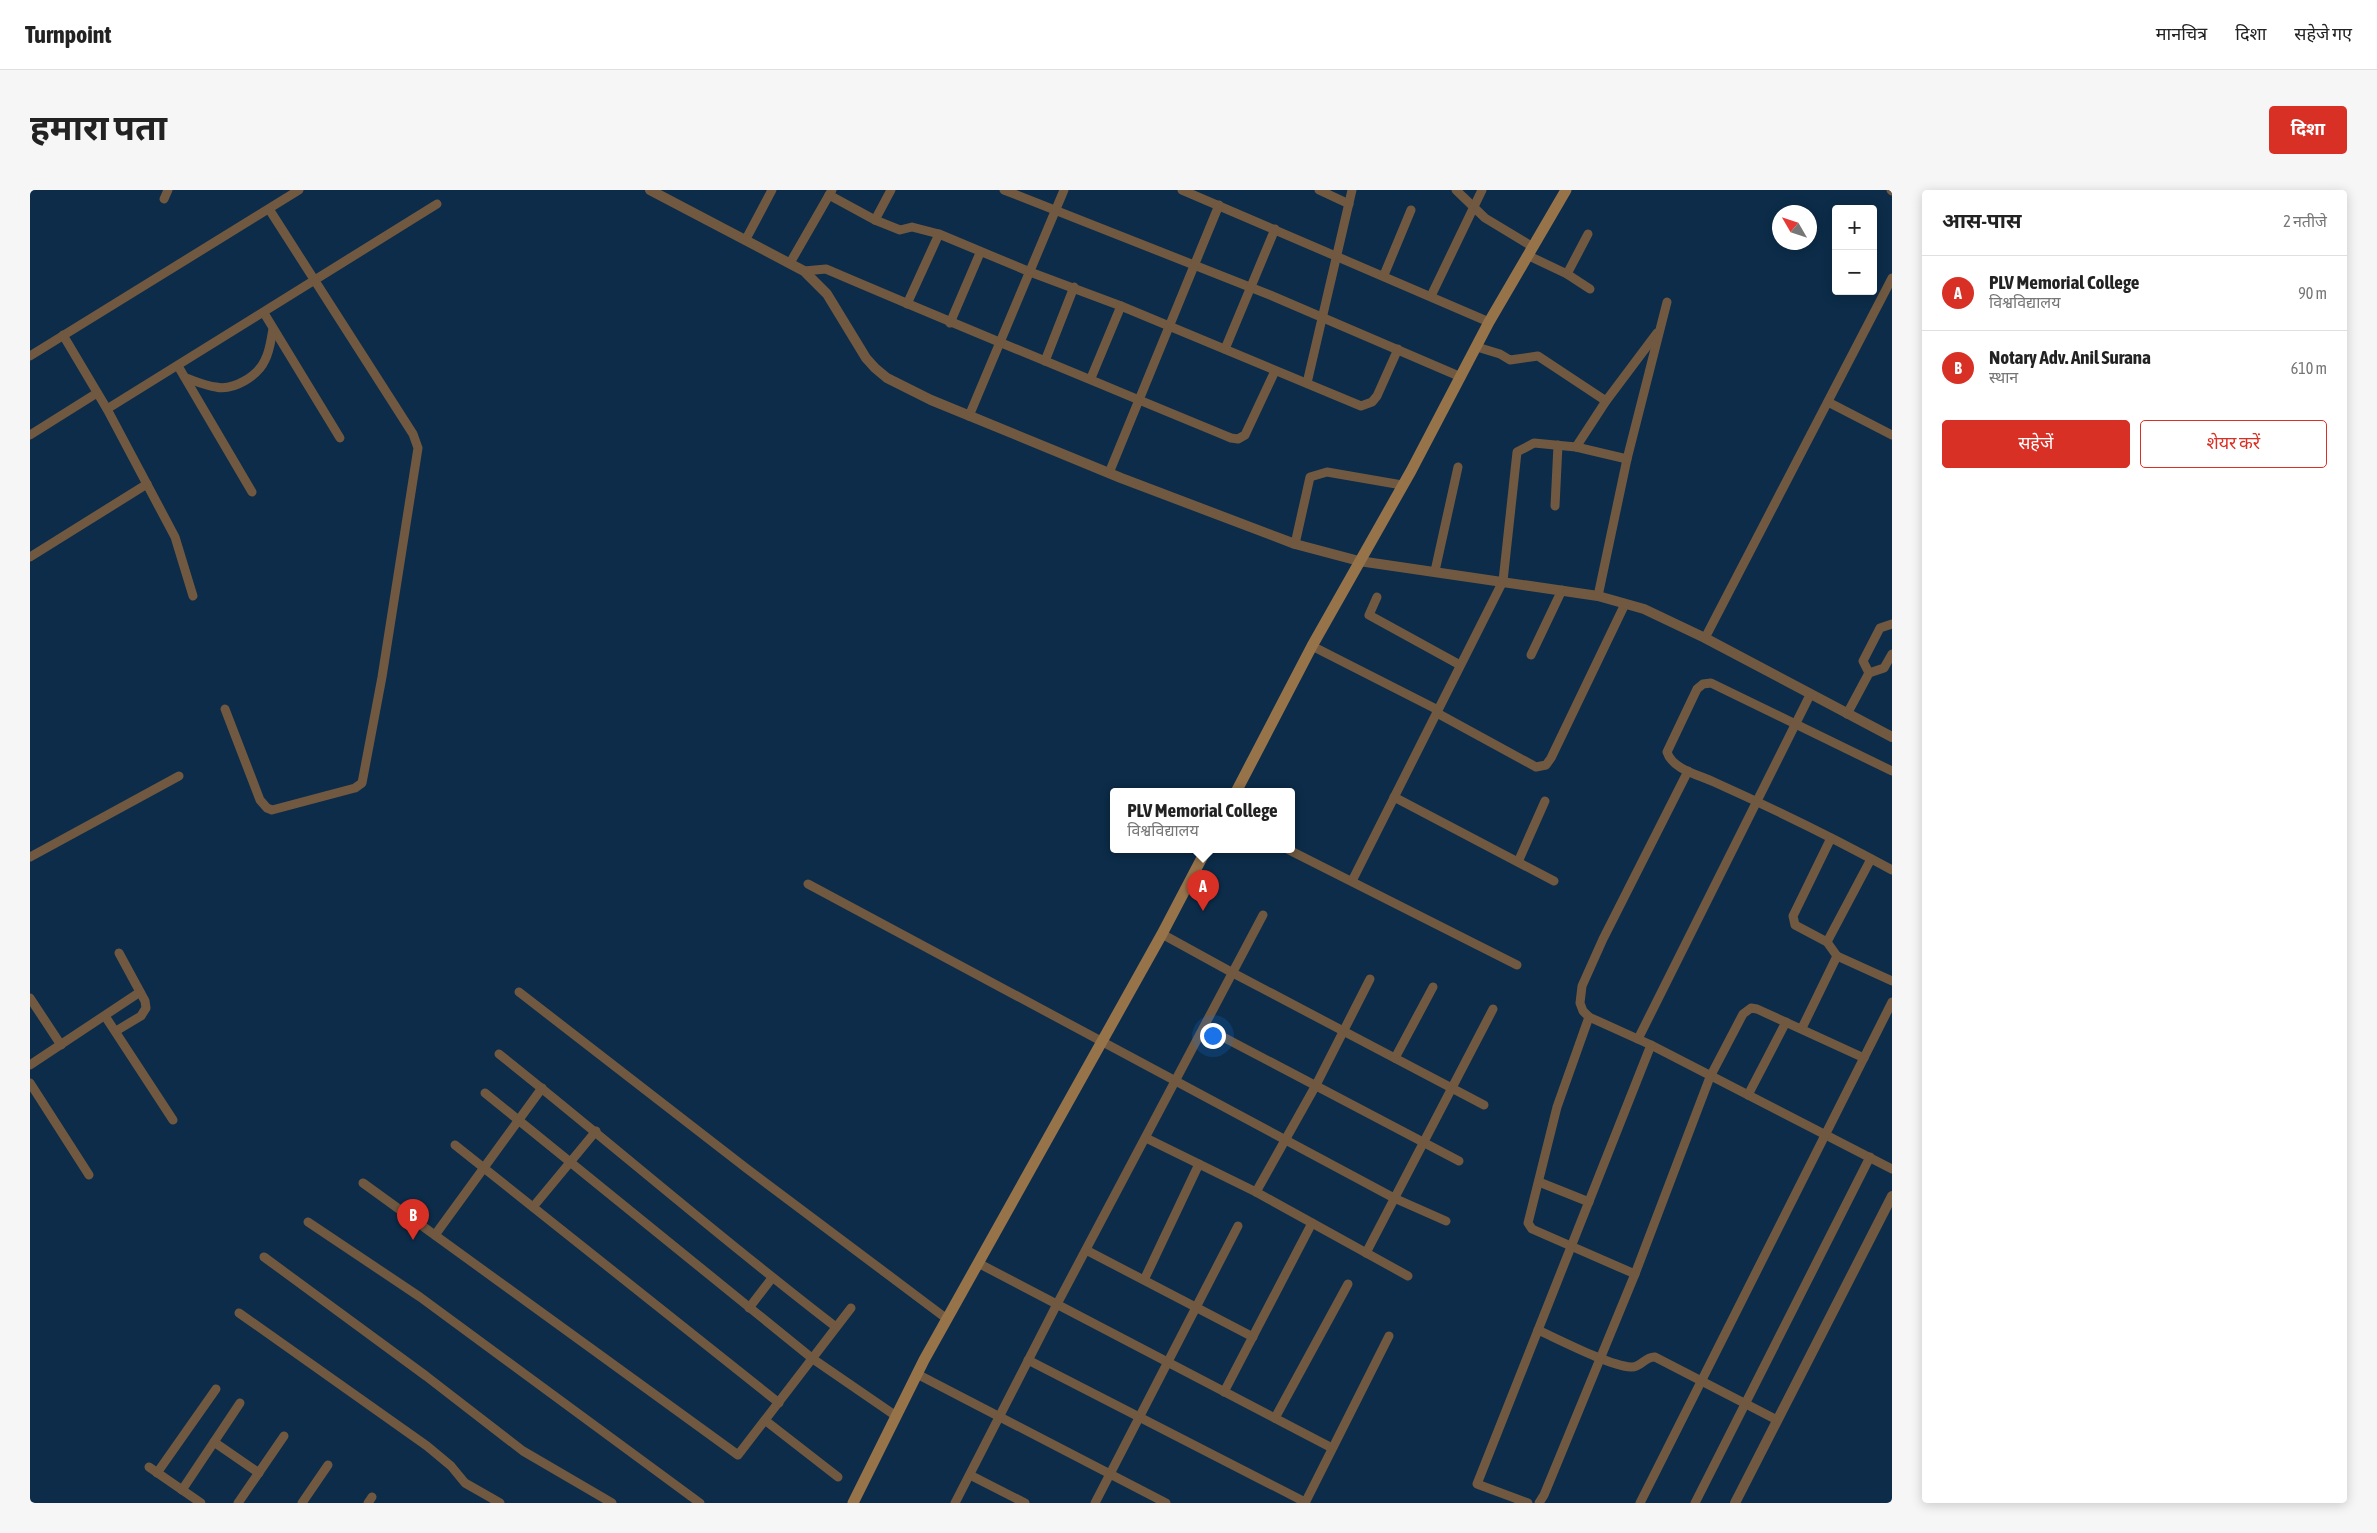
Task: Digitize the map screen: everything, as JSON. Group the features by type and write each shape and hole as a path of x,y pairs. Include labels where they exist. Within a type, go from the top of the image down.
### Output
{"main road":[{"path":"1238,788 1312,646 1402,485 1489,322 1566,190"},
{"path":"853,1503 917,1374 1162,934 1204,853"}],"street":[{"path":"30,356 299,190"},
{"path":"650,190 804,271 826,294 866,358 875,368 887,378 931,400 1109,473 1295,544 1359,561 1598,596 1644,609 1705,638 1892,737"},
{"path":"746,239 772,190"},
{"path":"875,220 891,190"},
{"path":"1004,190 1195,264 1461,376"},
{"path":"969,416 1064,190"},
{"path":"1182,190 1384,275 1489,322"},
{"path":"1320,190 1349,204"},
{"path":"1307,383 1324,317 1352,190"},
{"path":"1456,190 1485,218 1531,252 1590,289"},
{"path":"1431,296 1482,190"},
{"path":"790,263 830,192 875,220 900,230 912,227 939,234 980,253 1074,287 1361,406 1366,406 1377,396 1398,349"},
{"path":"107,409 437,204"},
{"path":"1109,473 1219,205"},
{"path":"225,709 260,800 267,808 272,810 355,788 364,779 418,448 413,434 269,209"},
{"path":"1384,275 1411,210"},
{"path":"1225,349 1275,229"},
{"path":"907,304 939,234"},
{"path":"1567,274 1588,234"},
{"path":"950,323 980,253"},
{"path":"804,271 826,269 1000,344 1091,378 1139,400 1238,439 1245,435 1250,427 1275,371"},
{"path":"1705,638 1892,278"},
{"path":"1045,361 1074,287"},
{"path":"1598,596 1627,458 1667,302"},
{"path":"1091,378 1121,306"},
{"path":"264,313 340,438"},
{"path":"186,378 216,388 225,388 243,381 260,368 266,360 273,329"},
{"path":"1576,447 1606,401 1660,329"},
{"path":"63,335 107,409 175,537 192,596"},
{"path":"1477,347 1500,354 1510,360 1538,356 1606,401"},
{"path":"178,366 252,492"},
{"path":"30,435 97,392"},
{"path":"1828,402 1892,435"},
{"path":"1352,881 1503,581 1517,452 1530,444 1558,445 1627,458"},
{"path":"1555,506 1558,445"},
{"path":"1435,571 1458,467"},
{"path":"1295,544 1310,477 1327,472 1402,485"},
{"path":"30,557 147,484"},
{"path":"1531,655 1562,590"},
{"path":"1377,597 1369,612 1372,618 1460,665"},
{"path":"1312,646 1438,711 1536,767 1546,765 1625,604"},
{"path":"1869,672 1863,661 1868,648 1880,628 1892,624"},
{"path":"1847,714 1869,672 1884,668 1892,654"},
{"path":"1892,771 1797,723 1711,683 1703,684 1697,689 1666,752 1672,762 1758,801 1892,870"},
{"path":"1638,1039 1810,695"},
{"path":"1688,770 1603,939 1582,986 1580,1003 1583,1011 1589,1017 1651,1045 1892,1169"},
{"path":"30,858 178,776"},
{"path":"1394,797 1554,881"},
{"path":"1518,862 1545,801"},
{"path":"1830,838 1793,916 1793,921 1799,929 1827,942 1837,956 1892,981"},
{"path":"1295,853 1517,965"},
{"path":"1827,942 1871,859"},
{"path":"808,884 1101,1043 1394,1198 1446,1221"},
{"path":"955,1503 1056,1306 1263,915"},
{"path":"1162,934 1484,1105"},
{"path":"116,1031 145,1011 146,1004 119,953"},
{"path":"1802,1028 1837,956"},
{"path":"1256,1192 1316,1085 1370,979"},
{"path":"1395,1058 1434,988"},
{"path":"30,1065 140,992"},
{"path":"519,992 746,1168 947,1319"},
{"path":"30,998 61,1045"},
{"path":"1640,1503 1892,1002"},
{"path":"1366,1253 1493,1009"},
{"path":"1539,1503 1635,1274 1710,1077 1746,1010 1757,1009 1864,1058"},
{"path":"105,1016 173,1120"},
{"path":"1589,1017 1557,1107 1528,1223 1532,1229 1635,1274"},
{"path":"1748,1095 1786,1022"},
{"path":"1204,1028 1459,1161"},
{"path":"1528,1503 1477,1484 1651,1045"},
{"path":"499,1054 596,1131 772,1278 836,1328"},
{"path":"30,1083 89,1175"},
{"path":"435,1235 542,1088"},
{"path":"485,1093 748,1308 813,1359 896,1416"},
{"path":"533,1207 596,1131"},
{"path":"1146,1138 1256,1192 1408,1276"},
{"path":"455,1145 779,1402"},
{"path":"1694,1503 1870,1157"},
{"path":"1144,1280 1200,1164"},
{"path":"1538,1182 1589,1202"},
{"path":"363,1183 738,1455 852,1308"},
{"path":"1735,1503 1892,1196"},
{"path":"308,1222 420,1297 700,1503"},
{"path":"1224,1392 1312,1223"},
{"path":"1096,1503 1238,1226"},
{"path":"1086,1250 1253,1337"},
{"path":"264,1257 523,1450 612,1503"},
{"path":"978,1263 1056,1306 1332,1448"},
{"path":"748,1308 772,1278"},
{"path":"1275,1418 1348,1284"},
{"path":"240,1313 427,1446 451,1466 465,1483 500,1503"},
{"path":"1538,1330 1601,1358 1632,1367 1637,1366 1646,1358 1655,1357 1777,1420"},
{"path":"1028,1360 1305,1503 1389,1336"},
{"path":"917,1374 1166,1503"},
{"path":"157,1473 216,1389"},
{"path":"182,1490 240,1403"},
{"path":"766,1421 838,1477"},
{"path":"238,1503 284,1436"},
{"path":"214,1442 259,1473"},
{"path":"302,1503 328,1465"},
{"path":"149,1467 201,1503"},
{"path":"970,1475 1025,1503"}],"place":[{"name":"PLV Memorial College","path":"1203,911"},
{"name":"Notary Adv. Anil Surana","path":"413,1240"}]}
